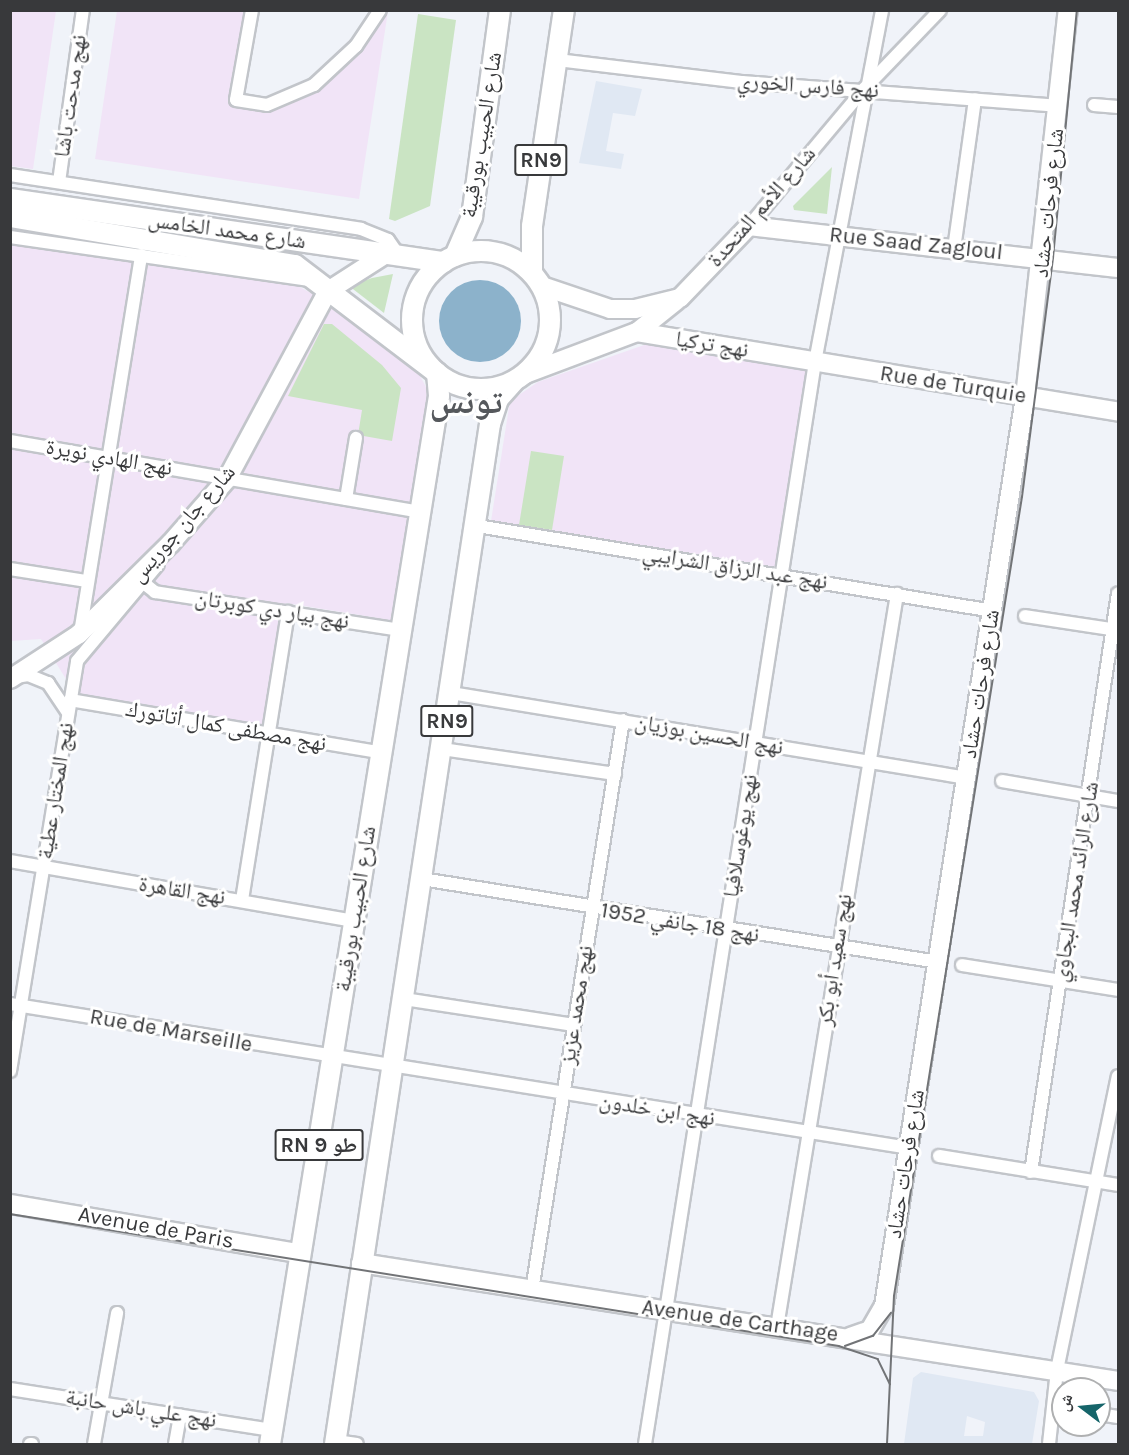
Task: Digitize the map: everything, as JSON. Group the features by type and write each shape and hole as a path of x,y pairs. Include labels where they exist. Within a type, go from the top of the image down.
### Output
{"main road":[{"name":"RN9","path":"399,1069 404,999 477,526 492,412 542,352 549,333 550,312 537,279 531,226 564,10"},
{"name":"شارع الحبيب بورقيبة","path":"449,259 472,217 495,11"},
{"name":"شارع محمد الخامس","path":"10,199 392,256 449,259"},
{"name":"شارع محمد الخامس","path":"10,217 246,253 295,265 437,373"},
{"path":"449,259 496,252 537,279"},
{"name":"RN9","path":"437,373 418,348 412,316 418,291 449,259"},
{"name":"شارع الحبيب بورقيبة","path":"271,1438 439,396 437,373"},
{"path":"437,373 481,389 519,377"},
{"name":"RN 9 طو","path":"335,1443 361,1263 399,1069"}],"street":[{"name":"نهج مدحت باشا","path":"59,182 83,10"},
{"path":"252,10 236,100 267,105 314,85 356,46 380,10"},
{"name":"نهج يوغوسلافيا","path":"645,1444 815,362 865,88 882,10"},
{"name":"شارع الأمم المتحدة","path":"637,332 680,298 749,226 865,88 940,10"},
{"name":"شارع فرحات حشاد","path":"850,1337 870,1330 883,1311 938,962 963,777 993,611 1025,397 1044,257 1068,10"},
{"name":"نهج فارس الخوري","path":"557,60 742,81 865,88 1060,106"},
{"path":"954,249 975,99"},
{"path":"1094,105 1119,107"},
{"path":"10,175 361,229 388,240 392,256"},
{"name":"Rue Saad Zagloul","path":"749,226 1044,257 1119,268"},
{"name":"شارع محمد الخامس","path":"10,237 141,255 324,286"},
{"path":"80,634 106,457 141,255"},
{"name":"شارع جان جوريس","path":"11,679 80,634 171,543 227,479 324,286 392,256"},
{"path":"537,279 622,310 680,298"},
{"path":"519,377 637,332"},
{"name":"نهج تركيا","path":"637,332 787,357"},
{"name":"Rue de Turquie","path":"787,357 1119,412"},
{"path":"346,499 356,438"},
{"name":"نهج الهادي نويرة","path":"10,441 420,512"},
{"name":"نهج عبد الرزاق الشرايبي","path":"477,526 993,611"},
{"name":"نهج المختار عطية","path":"10,1071 16,1005 44,868 77,661 85,647 145,584 171,543"},
{"path":"10,569 87,581"},
{"name":"نهج بيار دي كوبرتان","path":"145,584 155,592 401,630"},
{"name":"شارع الرائد محمد البجاوي","path":"1031,1172 1091,796 1116,630 1119,593"},
{"name":"نهج سعيد أبو بكر","path":"777,1327 837,947 897,594"},
{"path":"242,900 288,612"},
{"path":"1025,616 1116,630"},
{"path":"11,679 39,677 68,713"},
{"name":"نهج الحسين بوزيان","path":"451,693 963,777"},
{"name":"نهج مصطفى كمال أتاتورك","path":"70,700 382,753"},
{"name":"نهج محمد عزيز","path":"532,1290 623,720"},
{"path":"442,749 615,774"},
{"path":"1002,781 1119,801"},
{"name":"نهج القاهرة","path":"10,861 354,921"},
{"name":"نهج 18 جانفي 1952","path":"422,879 725,932 938,962"},
{"path":"962,965 1119,990"},
{"path":"404,999 574,1025"},
{"name":"Rue de Marseille","path":"16,1005 399,1069"},
{"name":"نهج ابن خلدون","path":"399,1069 909,1148"},
{"path":"1057,1377 1095,1181 1119,1076"},
{"path":"939,1156 1119,1185"},
{"name":"Avenue de Paris","path":"10,1204 301,1254"},
{"name":"Avenue de Carthage","path":"361,1263 1119,1380"},
{"path":"94,1444 117,1313"},
{"name":"نهج علي باش حانبة","path":"10,1389 180,1415 271,1438"},
{"path":"175,1444 180,1415"},
{"path":"335,1443 357,1444"}],"shaded area":[{"path":"10,11 56,11 33,169 11,166"},
{"path":"117,11 244,11 230,104 261,109 317,92 388,11 359,199 95,159"},
{"path":"596,81 642,89 635,116 613,113 606,151 624,154 621,169 579,163"},
{"path":"11,244 294,284 343,310 419,374 426,387 430,402 396,621 286,603 265,728 76,695 41,639 11,641"},
{"path":"647,344 807,370 776,567 491,521 510,401 538,382"},
{"path":"921,1372 1034,1392 1039,1401 1032,1444 904,1444 913,1378","holes":["967,1416 985,1422 983,1436 964,1436"]}],"green space":[{"path":"418,14 456,20 430,206 395,221 389,219"},
{"path":"832,167 827,214 794,210 793,206"},
{"path":"393,274 384,313 349,286 372,278"},
{"path":"324,324 332,324 382,365 401,388 392,441 358,435 362,410 288,396"},
{"path":"531,451 564,456 552,530 519,525"}],"water":[{"path":"480,280 496,283 509,292 518,305 521,321 518,337 509,350 496,359 480,362 464,359 451,350 442,337 439,321 442,305 451,292 464,283"}],"tram line":[{"path":"887,1444 894,1296 1022,497 1053,258 1077,10"},
{"path":"10,1214 839,1346 878,1359 890,1384"},
{"path":"845,1346 873,1336 891,1313"}],"district":[{"name":"تونس","path":"466,403"}]}
